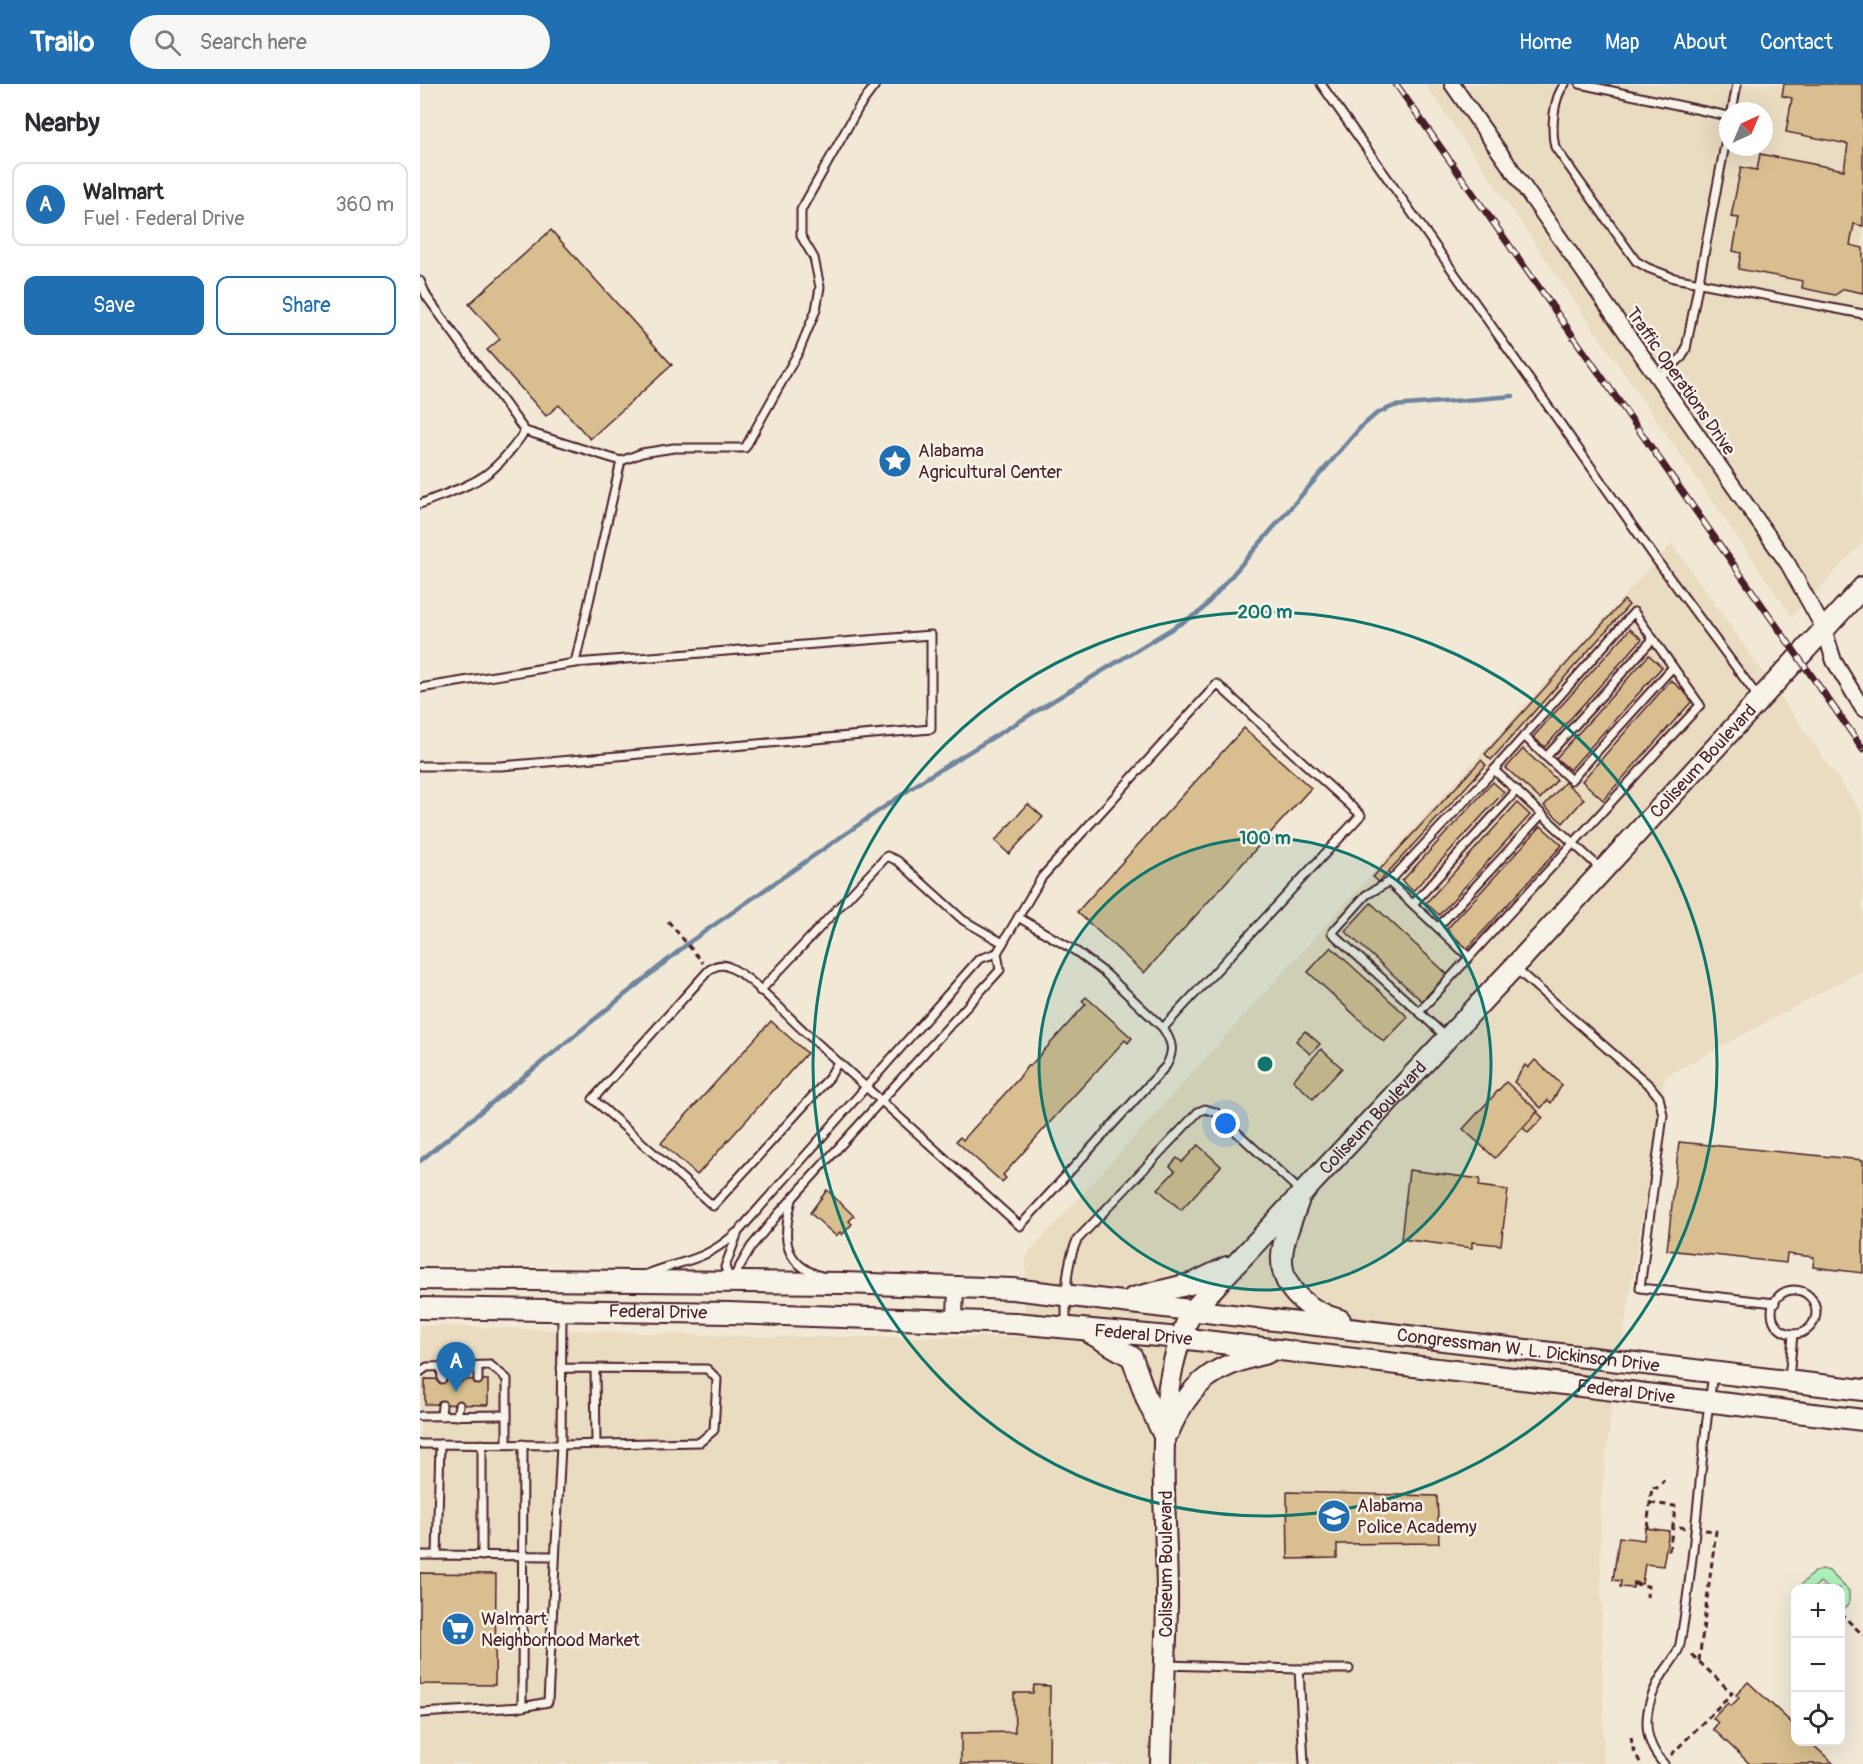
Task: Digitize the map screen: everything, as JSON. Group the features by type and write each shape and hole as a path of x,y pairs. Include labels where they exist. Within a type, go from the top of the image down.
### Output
{"main road":[{"name":"Coliseum Boulevard","path":"1161,1764 1167,1604 1168,1388 1180,1338 1192,1311 1446,1037 1514,967 1863,587"},
{"path":"1302,1192 1282,1257 1285,1276 1289,1283 1298,1298 1318,1314 1386,1333"},
{"path":"1122,1300 1194,1283 1237,1263"},
{"name":"Federal Drive","path":"420,1279 956,1286 1066,1294 1192,1311"},
{"path":"729,1313 731,1282"},
{"name":"Federal Drive","path":"420,1308 955,1319 1072,1328 1180,1338 1863,1420"},
{"name":"Congressman W. L. Dickinson Drive","path":"1192,1311 1863,1390"},
{"path":"1072,1328 1107,1340 1132,1357 1147,1400 1166,1439"},
{"path":"1166,1439 1179,1408 1204,1377 1231,1362 1281,1350"}],"street":[{"name":"Traffic Operations Drive","path":"1452,84 1788,564 1824,629 1834,661 1863,709"},
{"path":"955,1319 956,1286"}],"lane":[{"path":"420,281 427,297 525,430 621,461 642,453 674,448 745,448 799,351 816,310 820,287 814,258 801,236 801,210 858,107 876,84"},
{"path":"1321,84 1652,552 1760,699"},
{"path":"1565,84 1560,92 1551,133 1554,147 1636,261 1661,274 1699,283 1863,314"},
{"path":"1580,84 1719,114"},
{"path":"1734,102 1737,84"},
{"path":"1658,379 1682,357 1686,349 1723,156"},
{"path":"420,504 483,479 498,468 525,430"},
{"path":"575,663 621,461"},
{"path":"1419,1012 1700,705 1634,612 1494,770 1389,882 1366,895 1332,933 1446,1037"},
{"path":"420,688 575,663 931,634 931,729 501,766 420,766"},
{"path":"1546,757 1653,639"},
{"path":"1524,736 1571,780 1673,668"},
{"path":"731,1282 751,1247 792,1199 1000,970 998,953 1042,877 1218,684 1361,815 1163,1028"},
{"path":"1494,770 1602,871"},
{"path":"1413,904 1517,790"},
{"path":"1438,927 1542,814"},
{"path":"760,991 887,856 898,861 973,928 1003,943"},
{"path":"1389,882 1469,957"},
{"path":"838,1062 829,1078 713,1206 593,1099 713,967 728,966 760,991 1020,1226 1166,1066 1172,1056 1172,1042 1163,1028 1105,973 1077,952 1018,917"},
{"path":"630,1281 657,1270 678,1266 703,1257 721,1247 738,1232 979,959 998,953"},
{"path":"1514,967 1650,1086 1661,1103 1663,1115 1640,1288 1774,1303"},
{"path":"1072,1328 1066,1294 1071,1254 1077,1240 1198,1112 1205,1109 1215,1112 1302,1192"},
{"path":"792,1199 784,1228 785,1243 797,1261 814,1274 843,1284"},
{"path":"731,1282 726,1267 738,1232"},
{"path":"1790,1291 1806,1294 1812,1299 1815,1307 1814,1323 1808,1329 1792,1335 1776,1325 1772,1316 1774,1303 1782,1294 1790,1291"},
{"path":"420,1713 522,1707 548,1702 561,1445 562,1310"},
{"path":"1788,1381 1792,1335"},
{"path":"420,1372 427,1367 490,1365 507,1379 507,1444"},
{"path":"441,1366 442,1379"},
{"path":"457,1366 458,1379"},
{"path":"478,1366 478,1380"},
{"path":"420,1444 561,1445 700,1442 714,1430 717,1379 707,1369 561,1368"},
{"path":"595,1369 597,1444"},
{"path":"1664,1764 1652,1750 1649,1739 1648,1706 1652,1692 1675,1656 1680,1642 1713,1372"},
{"path":"441,1416 442,1405"},
{"path":"457,1416 459,1405"},
{"path":"479,1405 479,1416"},
{"path":"420,1416 507,1415"},
{"path":"437,1555 440,1444"},
{"path":"482,1444 482,1556"},
{"path":"522,1707 523,1444"},
{"path":"420,1555 554,1557"},
{"path":"1164,1665 1299,1669 1349,1668"},
{"path":"1299,1669 1304,1764"}],"path":[{"path":"668,921 695,954"},
{"path":"1647,1528 1652,1487 1657,1488 1664,1480"},
{"path":"1650,1503 1675,1506 1673,1526"},
{"path":"1634,1584 1648,1586 1647,1597"},
{"path":"1845,1618 1863,1635"},
{"path":"1664,1764 1732,1693 1680,1642"},
{"path":"1631,1737 1633,1749 1641,1764"}],"shaded area":[{"path":"1425,84 1863,84 1863,542 1792,617"},
{"path":"1672,543 1863,814 1863,970 1665,1077 1612,1405 1600,1508 1604,1764 781,1764 776,1759 688,1764 420,1764 420,1325 760,1337 1024,1337 1026,1256"}],"green space":[{"path":"1822,1569 1829,1571 1842,1584 1820,1582 1802,1584 1814,1572"},
{"path":"1845,1587 1849,1591 1849,1604 1845,1608"}],"building":[{"path":"1784,84 1863,84 1863,226 1854,224 1850,245 1863,248 1863,293 1844,289 1835,295 1802,288 1803,281 1738,269 1741,253 1733,251 1739,218 1731,217 1741,167 1757,170 1760,156 1770,156 1844,170 1848,144 1786,132 1792,98 1782,96"},
{"path":"551,230 672,365 590,439 559,405 546,416 487,350 500,339 469,304"},
{"path":"1624,600 1629,605 1491,760 1485,754"},
{"path":"1630,629 1642,639 1545,747 1533,737"},
{"path":"1649,655 1662,667 1570,770 1556,758"},
{"path":"1671,680 1693,700 1603,800 1582,781"},
{"path":"1244,728 1311,788 1144,973 1077,912"},
{"path":"1523,749 1557,780 1540,799 1506,768"},
{"path":"1481,760 1486,765 1379,882 1373,877"},
{"path":"1493,782 1504,792 1413,891 1402,881"},
{"path":"1565,782 1584,799 1563,823 1544,806"},
{"path":"1517,803 1530,815 1439,915 1426,903"},
{"path":"1028,804 1043,817 1009,854 995,841"},
{"path":"1541,826 1562,845 1467,949 1446,930"},
{"path":"1371,903 1447,974 1422,1001 1345,931"},
{"path":"1331,947 1408,1017 1384,1042 1308,972"},
{"path":"1086,997 1132,1038 1128,1043 1125,1040 1069,1101 1003,1175 1006,1178 1002,1182 956,1141 960,1137 963,1140 1028,1065 1030,1066 1086,1004 1082,1001"},
{"path":"771,1021 807,1053 697,1175 661,1143"},
{"path":"1305,1031 1320,1044 1310,1054 1296,1041"},
{"path":"1321,1049 1342,1068 1313,1099 1293,1080"},
{"path":"1535,1060 1562,1085 1551,1103 1548,1100 1541,1108 1514,1082 1525,1065 1528,1068"},
{"path":"1506,1082 1538,1111 1495,1158 1463,1129"},
{"path":"1537,1112 1543,1118 1528,1133 1523,1128"},
{"path":"1679,1142 1863,1160 1863,1273 1813,1267 1814,1257 1787,1254 1786,1263 1667,1250"},
{"path":"1198,1145 1221,1166 1181,1210 1158,1189 1175,1171 1170,1166 1177,1158 1182,1162"},
{"path":"1409,1170 1480,1179 1479,1186 1508,1190 1501,1245 1472,1242 1472,1248 1401,1239"},
{"path":"827,1190 854,1216 849,1221 852,1224 842,1235 840,1232 836,1236 810,1213"},
{"path":"425,1379 488,1380 488,1405 425,1404"},
{"path":"1287,1492 1437,1496 1439,1543 1337,1544 1337,1558 1288,1559"},
{"path":"1645,1528 1669,1531 1663,1566 1645,1564 1642,1584 1634,1582 1633,1588 1620,1587 1621,1581 1613,1580 1619,1537 1644,1540"},
{"name":"Walmart Neighborhood Market","path":"420,1573 496,1574 495,1685 420,1684"},
{"path":"1748,1682 1791,1722 1791,1746 1814,1746 1834,1764 1750,1764 1713,1729 1718,1723 1713,1718 1728,1703 1731,1706 1739,1698 1736,1695"},
{"path":"1034,1685 1050,1686 1049,1764 961,1764 961,1733 1015,1732 1014,1693 1033,1693"}],"waterway":[{"path":"420,1161 691,941 926,778 1201,611 1360,428 1376,414 1394,406 1513,396"}],"railway":[{"path":"1396,84 1863,749"}],"place":[{"name":"Alabama Agricultural Center","path":"895,461"},
{"name":"Walmart","path":"456,1392"},
{"name":"Alabama Police Academy","path":"1334,1516"},
{"name":"Walmart Neighborhood Market","path":"458,1629"}]}
